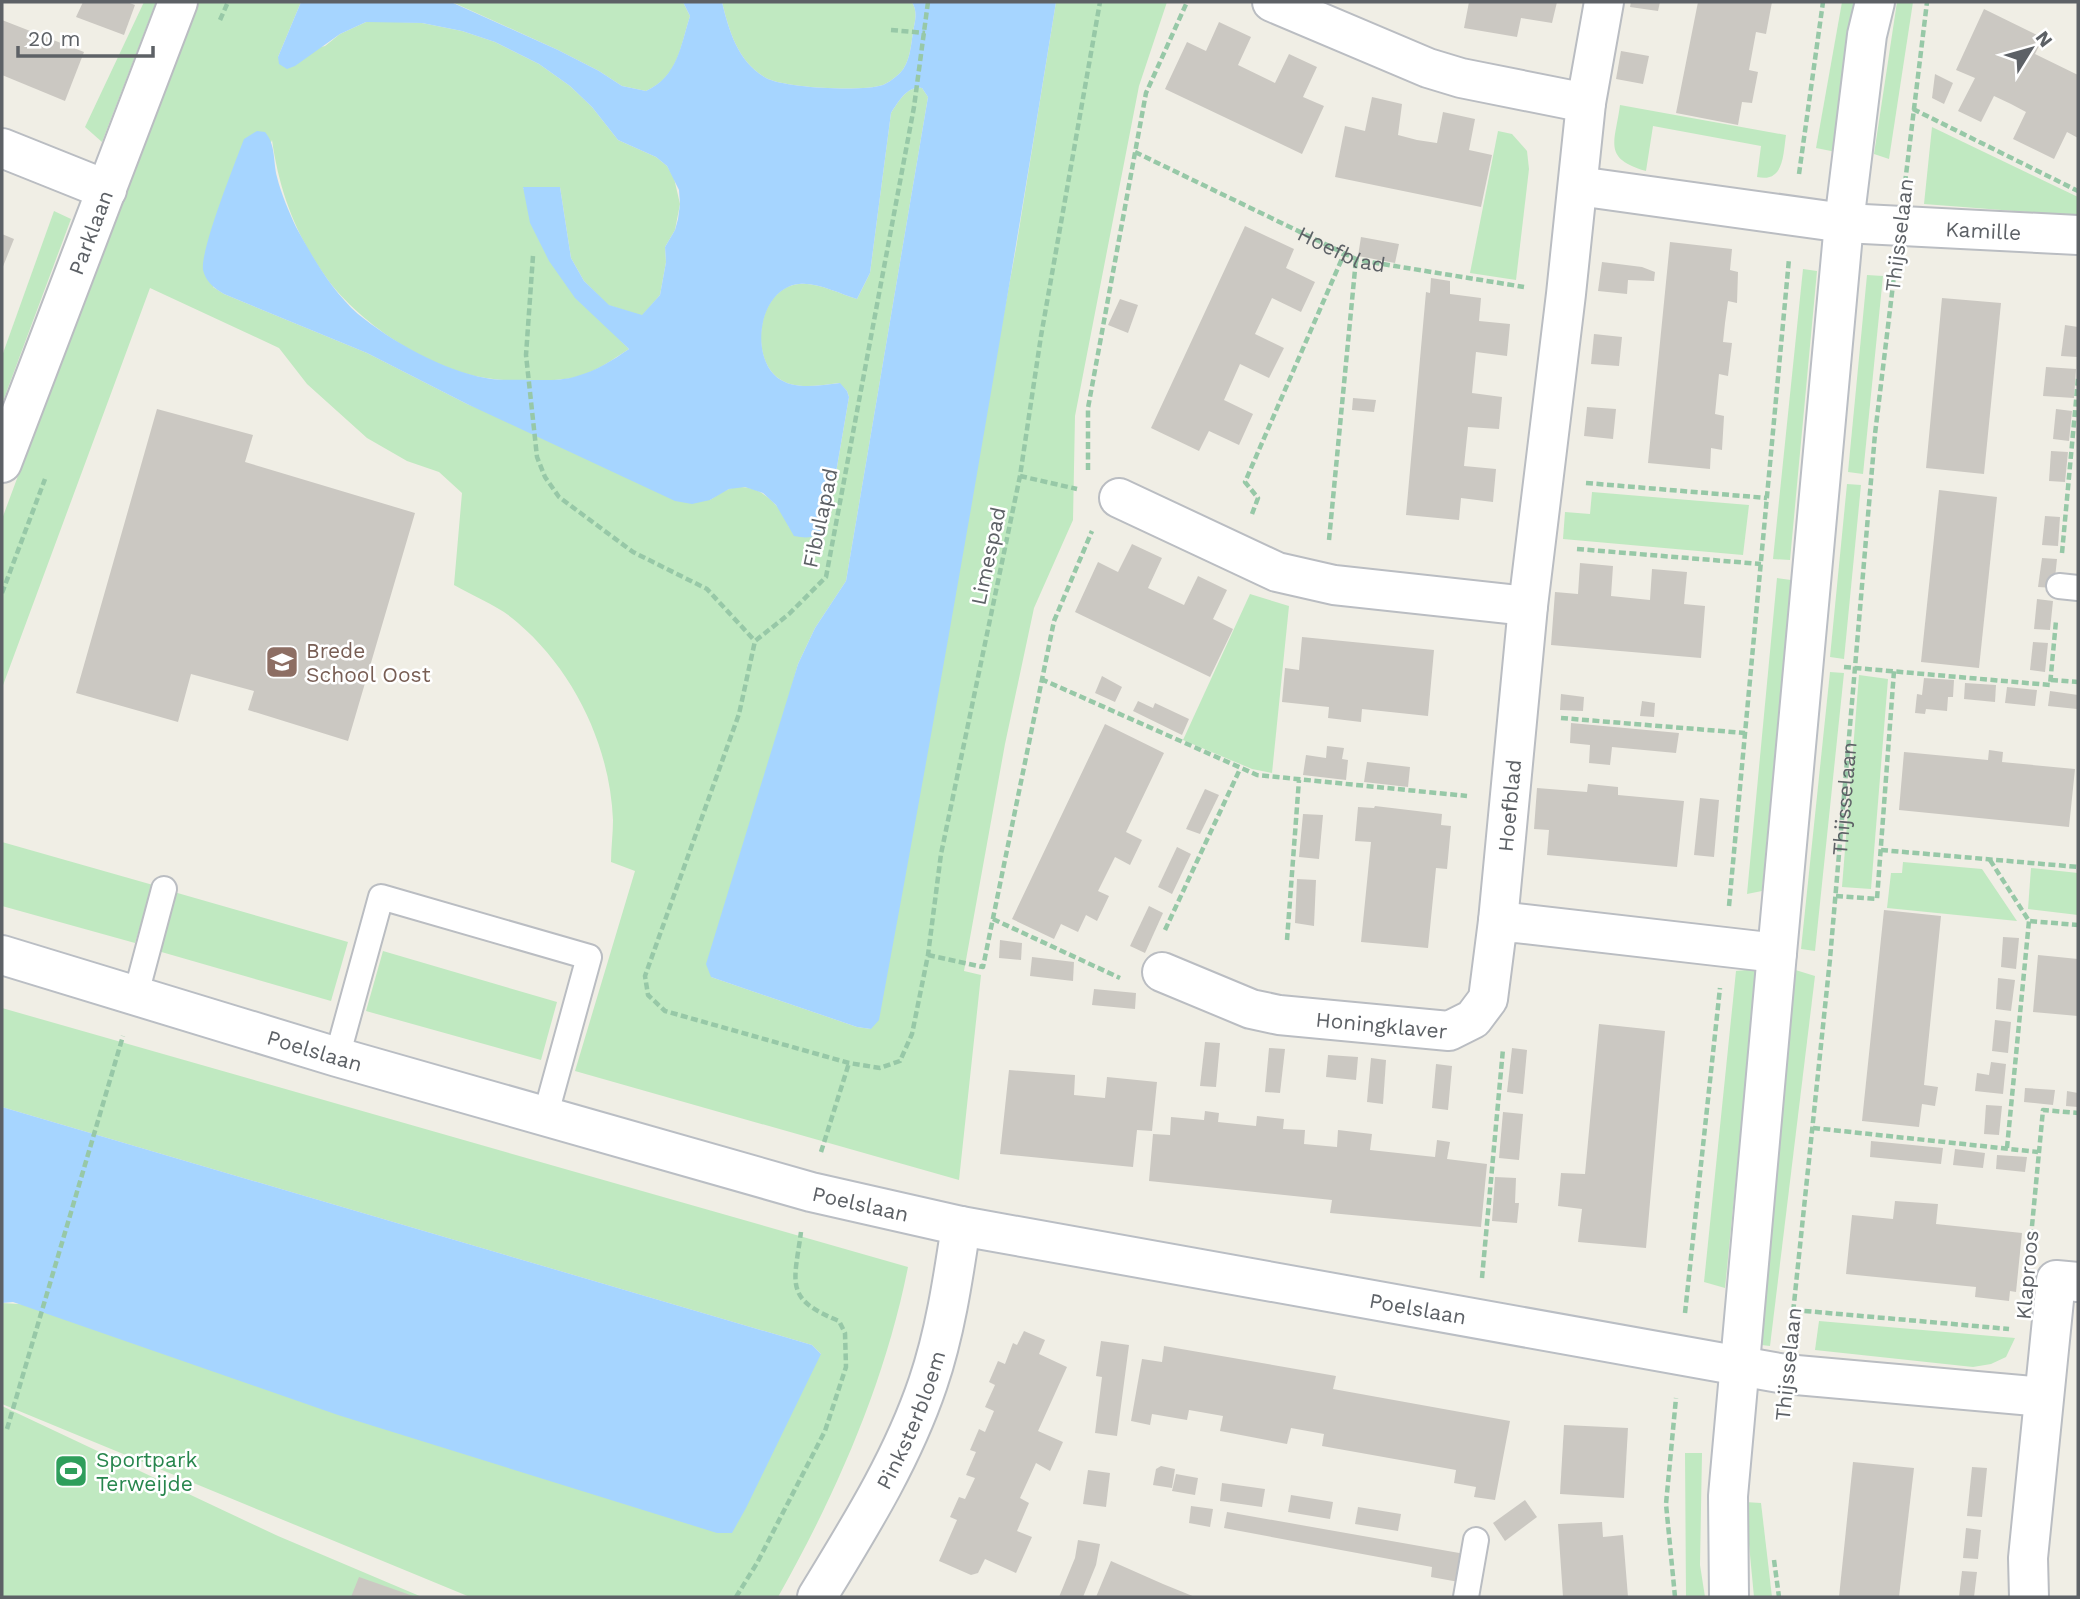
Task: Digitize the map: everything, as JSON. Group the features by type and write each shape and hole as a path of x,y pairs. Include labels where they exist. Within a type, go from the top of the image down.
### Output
{"street":[{"name":"Parklaan","path":"2,463 178,2"},
{"path":"1272,2 1428,68 1461,78 1586,103"},
{"name":"Hoefblad","path":"1498,920 1528,607 1586,103 1604,2"},
{"path":"1730,1597 1728,1496 1777,953 1844,223 1867,35 1875,2"},
{"path":"2,148 107,190"},
{"path":"1578,186 1844,223"},
{"name":"Kamille","path":"1844,223 2078,235"},
{"path":"1104,495 1277,572 1324,583 1528,607"},
{"path":"1488,999 1498,920 1777,953"},
{"name":"Poelslaan","path":"2,955 131,1010 337,1057 811,1192 961,1226 1740,1366"},
{"name":"Honingklaver","path":"1156,969 1251,1009 1449,1031 1473,1019 1488,999"},
{"name":"Pinksterbloem","path":"817,1597 877,1497 914,1420 928,1383 942,1332 961,1226"},
{"name":"Klaproos","path":"2029,1597 2028,1558 2056,1280 2078,1282"},
{"path":"1740,1366 1785,1374 2043,1397"}],"lane":[{"path":"131,1010 164,889"},
{"path":"337,1057 381,897 589,957 545,1116"},
{"path":"1466,1597 1476,1540"}],"path":[{"name":"Fibulapad","path":"755,641 789,614 826,577 914,107 928,2"},
{"name":"Limespad","path":"849,1063 880,1068 901,1060 912,1034 928,955 941,854 1020,476 1041,336 1100,2"},
{"path":"1684,1320 1725,947 1793,216 1823,2"},
{"name":"Thijsselaan","path":"1785,1374 1794,1310 1836,896 1875,434 1927,2"},
{"path":"891,30 925,33"},
{"path":"1913,109 2078,191"},
{"name":"Hoefblad","path":"1135,152 1356,259 1373,264 1566,294"},
{"path":"1238,554 1258,498 1245,482 1344,254"},
{"path":"533,256 527,355 537,457 545,477 559,497 633,552 707,589 755,641 739,714 645,976 649,995 665,1011 849,1063 818,1160 801,1230 796,1269 796,1288 801,1301 819,1313 839,1321 845,1333 846,1367 825,1431 757,1563 736,1597"},
{"path":"1324,583 1356,259"},
{"path":"1020,476 1104,495"},
{"path":"1543,480 1767,498"},
{"path":"1535,546 1761,564"},
{"path":"1836,896 1877,899 1894,671"},
{"path":"1041,679 1257,775 1509,800"},
{"path":"2051,680 2078,682"},
{"path":"1518,715 1745,733"},
{"path":"993,919 1134,984 1142,980 1156,969 1172,914 1240,769"},
{"path":"1287,940 1299,780"},
{"path":"1881,850 2078,867"},
{"path":"1989,860 2029,921 2007,1148"},
{"path":"2029,921 2078,925"},
{"path":"928,955 983,967"},
{"path":"1482,1278 1505,1023 1499,1009 1488,999"},
{"path":"7,1429 131,1010"},
{"name":"Klaproos","path":"2030,1248 2043,1110 2078,1113"},
{"path":"1813,1128 2038,1152"},
{"name":"Klaproos","path":"1794,1310 2022,1330"},
{"path":"1675,1597 1666,1504 1676,1391"},
{"path":"1774,1558 1779,1597"}],"green space":[{"path":"144,2 156,2 102,142 85,127"},
{"path":"194,2 301,2 278,57 325,46 340,34 366,22 376,21 422,23 462,31 495,42 539,64 570,86 592,107 618,140 656,157 667,166 674,178 680,204 675,230 665,247 666,262 660,295 642,316 608,305 584,281 571,258 560,187 523,188 621,341 629,349 595,370 572,378 517,381 464,373 418,354 374,325 337,291 304,241 289,209 272,140 213,287 224,294 367,353 467,404 710,500 722,492 739,487 757,491 773,502 789,527 828,519 849,397 839,383 795,385 781,380 771,370 764,357 761,342 766,311 774,298 785,288 799,284 821,287 857,299 870,273 891,113 912,89 922,88 928,97 846,581 815,628 798,664 711,977 857,1027 871,1029 1016,248 1056,2 1167,2 1139,86 1075,416 1073,520 1034,608 1005,744 964,971 981,975 959,1180 575,1071 635,871 611,862 613,820 610,792 596,738 572,687 538,642 504,612 454,585 462,493 439,472 407,461 367,438 307,384 279,348 150,288 2,688 2,519"},
{"path":"452,2 683,2 690,16 672,69 657,85 646,91 622,86 558,50"},
{"path":"722,2 912,2 916,17 908,59 894,78 883,85 873,87 824,88 776,81 756,71 736,45"},
{"path":"1842,2 1866,2 1836,152 1816,148"},
{"path":"1897,2 1913,2 1889,159 1874,154"},
{"path":"1620,105 1786,135 1783,159 1772,176 1757,177 1761,146 1653,126 1646,171 1623,161 1617,154 1614,139"},
{"path":"1932,127 2078,197 2078,216 1924,204"},
{"path":"1498,131 1512,134 1527,151 1529,169 1516,280 1470,273"},
{"path":"54,211 71,219 2,404 2,356"},
{"path":"1803,269 1817,271 1790,560 1773,559"},
{"path":"1867,275 1883,276 1863,474 1848,472"},
{"path":"1847,484 1861,485 1844,659 1830,657"},
{"path":"1592,492 1749,505 1743,555 1563,539 1565,512 1590,514"},
{"path":"1777,578 1791,580 1762,891 1747,894"},
{"path":"1250,594 1289,606 1272,773 1252,769 1183,740"},
{"path":"1830,672 1844,673 1815,951 1801,949"},
{"path":"1859,675 1888,679 1871,889 1842,887"},
{"path":"2,842 153,885 135,943 2,906"},
{"path":"1903,862 1982,869 2017,921 1887,908 1891,873 1902,873"},
{"path":"2031,868 2078,873 2078,915 2028,909"},
{"path":"174,892 348,942 331,1001 158,951"},
{"path":"383,951 557,1002 541,1060 366,1011"},
{"path":"1789,968 1815,976 1770,1346 1753,1344"},
{"path":"1757,969 1725,1288 1704,1282 1736,971"},
{"path":"2,1008 908,1267 886,1353 856,1437 820,1518 778,1597 470,1597 2,1404 2,1303 821,1354 812,1345 2,1107"},
{"path":"1819,1321 2015,1338 2006,1357 1991,1364 1973,1367 1815,1350"},
{"name":"Sportpark Terweijde","path":"2,1406 278,1536 422,1597 2,1597"},
{"path":"1685,1453 1702,1453 1700,1565 1705,1597 1686,1597"},
{"path":"1745,1502 1761,1503 1772,1597 1754,1597"}],"water":[{"path":"301,2 451,2 558,50 622,86 646,91 665,77 676,60 690,16 683,2 722,2 736,45 748,63 766,78 789,84 842,88 883,85 900,73 909,54 915,20 912,2 1056,2 926,766 879,1020 871,1029 857,1027 711,977 706,964 798,664 815,628 846,581 928,97 922,88 912,89 891,113 870,273 857,299 821,287 799,284 785,288 774,298 762,326 764,357 781,380 809,386 840,383 849,397 828,519 822,529 811,537 794,536 776,505 763,493 745,487 729,489 710,500 692,504 675,501 467,404 367,353 224,294 211,284 203,270 212,226 244,139 257,131 265,132 271,142 285,202 296,227 331,285 358,314 386,334 419,354 453,369 491,379 571,378 611,361 629,349 575,298 549,261 530,223 523,187 560,187 571,258 584,281 609,305 642,315 660,295 666,262 665,247 678,219 679,190 667,166 656,157 618,140 592,107 570,86 539,64 495,42 462,31 422,23 366,22 340,34 287,69 279,64 278,57"},
{"path":"2,1107 812,1345 821,1354 732,1533 717,1533 338,1415 13,1302 2,1303"}],"building":[{"path":"83,2 127,2 135,5 124,35 76,17"},
{"path":"1469,2 1557,2 1552,23 1521,18 1517,37 1464,28"},
{"path":"1631,2 1660,2 1658,11 1630,7"},
{"path":"1698,2 1772,2 1766,34 1756,32 1749,70 1758,72 1752,103 1742,102 1738,125 1676,113"},
{"path":"1984,9 2043,38 2035,54 2078,75 2078,138 2067,132 2054,159 2013,139 2026,112 2011,104 1994,96 1981,122 1958,111 1975,78 1956,70"},
{"path":"2,20 84,52 65,101 2,75"},
{"path":"1219,22 1251,37 1238,65 1275,83 1289,54 1317,67 1303,97 1324,106 1302,154 1165,89 1187,42 1206,51"},
{"path":"1621,51 1649,56 1643,84 1616,79"},
{"path":"1935,74 1953,83 1944,104 1932,98"},
{"path":"1372,97 1402,104 1398,135 1417,140 1437,143 1443,112 1475,119 1469,150 1492,155 1481,207 1335,177 1345,126 1365,131"},
{"path":"1245,226 1294,249 1286,268 1315,282 1301,312 1272,298 1255,334 1284,348 1269,378 1240,364 1224,400 1253,414 1239,445 1209,431 1199,451 1151,428"},
{"path":"2,234 14,239 2,269"},
{"path":"1361,237 1399,244 1395,263 1358,256"},
{"path":"1670,242 1732,249 1730,270 1738,272 1737,303 1728,301 1723,342 1732,343 1728,376 1719,374 1715,414 1724,416 1722,450 1711,448 1710,469 1648,463"},
{"path":"1602,262 1642,267 1655,272 1654,281 1628,280 1627,294 1598,291"},
{"path":"1431,278 1450,281 1450,294 1481,298 1479,321 1510,324 1507,356 1476,352 1472,393 1502,397 1499,429 1468,427 1464,466 1496,469 1493,502 1461,498 1459,520 1406,515 1426,292 1430,293"},
{"path":"1942,298 2001,303 1984,474 1926,468"},
{"path":"1120,299 1138,305 1128,333 1108,325"},
{"path":"2065,325 2078,327 2077,357 2061,356"},
{"path":"1594,334 1622,337 1619,366 1591,364"},
{"path":"2046,367 2076,369 2074,398 2043,396"},
{"path":"1353,398 1376,400 1374,412 1352,410"},
{"path":"1587,407 1616,409 1613,439 1584,436"},
{"path":"157,409 253,435 245,462 415,513 348,741 248,710 254,691 191,674 178,722 76,693"},
{"path":"2056,409 2072,411 2069,441 2053,439"},
{"path":"2051,451 2068,452 2065,482 2049,481"},
{"path":"1939,490 1997,497 1979,668 1921,662"},
{"path":"2045,516 2060,517 2058,546 2042,545"},
{"path":"1132,544 1162,558 1148,588 1184,605 1198,576 1227,590 1213,619 1233,629 1210,677 1075,612 1098,562 1118,572"},
{"path":"2042,558 2057,559 2054,588 2038,587"},
{"path":"1580,563 1613,566 1611,596 1650,600 1652,569 1687,572 1684,604 1705,606 1701,658 1551,645 1555,592 1578,594"},
{"path":"2037,599 2053,601 2050,630 2034,629"},
{"path":"1302,637 1434,650 1428,716 1362,709 1361,722 1328,718 1329,707 1282,702 1285,668 1299,670"},
{"path":"2033,642 2048,643 2045,672 2030,670"},
{"path":"1102,676 1122,687 1115,702 1095,693"},
{"path":"1924,678 1954,680 1953,697 1948,697 1947,711 1926,709 1925,714 1915,713 1917,694 1922,695"},
{"path":"1965,683 1996,685 1995,702 1964,699"},
{"path":"2007,687 2037,690 2035,706 2005,703"},
{"path":"2050,691 2078,695 2077,709 2048,706"},
{"path":"1561,694 1584,697 1583,711 1560,710"},
{"path":"1138,701 1153,708 1155,703 1189,719 1182,735 1133,711"},
{"path":"1642,701 1655,703 1654,717 1640,716"},
{"path":"1571,723 1679,733 1676,753 1612,747 1610,765 1589,763 1590,745 1570,743"},
{"path":"1105,724 1164,753 1126,832 1142,840 1130,865 1115,857 1098,891 1109,896 1097,921 1086,915 1078,932 1061,924 1054,939 1012,919"},
{"path":"1327,746 1344,748 1342,759 1348,760 1346,780 1303,775 1306,755 1326,758"},
{"path":"1989,750 2003,752 2002,762 2075,769 2069,827 1899,810 1904,752 1988,760"},
{"path":"1367,762 1410,767 1408,787 1364,782"},
{"path":"1588,784 1618,787 1618,795 1684,801 1677,867 1547,855 1549,830 1534,829 1537,788 1587,792"},
{"path":"1205,789 1219,795 1200,834 1186,829"},
{"path":"1700,798 1719,800 1714,857 1694,855"},
{"path":"1375,806 1442,814 1441,825 1451,826 1447,869 1436,868 1428,948 1361,942 1371,842 1355,841 1358,807"},
{"path":"1303,814 1323,815 1319,859 1299,857"},
{"path":"1177,847 1191,854 1172,894 1158,887"},
{"path":"1297,879 1316,880 1314,926 1295,923"},
{"path":"1149,906 1163,913 1145,953 1130,946"},
{"path":"1884,910 1941,916 1924,1085 1938,1087 1935,1106 1922,1104 1919,1127 1862,1121"},
{"path":"2003,937 2019,938 2016,969 2001,967"},
{"path":"1000,940 1022,943 1021,960 999,958"},
{"path":"2038,955 2078,959 2078,1016 2033,1012"},
{"path":"1032,957 1074,962 1073,981 1030,976"},
{"path":"1998,978 2015,980 2011,1011 1996,1009"},
{"path":"1094,989 1136,993 1135,1009 1092,1005"},
{"path":"1995,1020 2011,1022 2008,1053 1992,1051"},
{"path":"1599,1024 1665,1031 1646,1248 1578,1242 1582,1209 1558,1206 1561,1173 1585,1174"},
{"path":"1205,1042 1220,1043 1216,1087 1200,1086"},
{"path":"1269,1048 1285,1049 1280,1093 1265,1092"},
{"path":"1512,1048 1527,1050 1523,1094 1507,1092"},
{"path":"1328,1055 1358,1057 1356,1080 1326,1077"},
{"path":"1371,1058 1386,1060 1383,1104 1367,1102"},
{"path":"1991,1062 2006,1064 2003,1094 1975,1091 1977,1073 1989,1075"},
{"path":"1436,1064 1452,1066 1448,1110 1432,1108"},
{"path":"1009,1070 1075,1075 1074,1095 1105,1098 1107,1077 1157,1082 1152,1131 1137,1130 1133,1167 1000,1154"},
{"path":"2025,1088 2055,1090 2053,1105 2024,1102"},
{"path":"2067,1091 2078,1093 2078,1107 2066,1106"},
{"path":"1986,1105 2002,1106 1999,1135 1984,1134"},
{"path":"1205,1111 1219,1113 1218,1122 1256,1126 1257,1116 1284,1119 1283,1129 1305,1130 1304,1144 1337,1147 1338,1130 1372,1134 1370,1150 1435,1157 1437,1140 1450,1142 1447,1159 1487,1164 1481,1227 1330,1213 1332,1200 1149,1181 1153,1134 1170,1135 1171,1117 1204,1120"},
{"path":"1503,1112 1523,1114 1519,1160 1499,1158"},
{"path":"1871,1141 1943,1148 1941,1164 1870,1157"},
{"path":"1955,1149 1985,1153 1983,1168 1953,1165"},
{"path":"1997,1155 2027,1157 2025,1172 1996,1169"},
{"path":"1495,1177 1516,1178 1515,1203 1519,1203 1517,1223 1492,1221"},
{"path":"1895,1201 1938,1204 1936,1224 2022,1233 2016,1292 2010,1291 2009,1301 1975,1297 1976,1287 1846,1274 1852,1215 1893,1219"},
{"path":"1024,1331 1045,1340 1039,1354 1067,1367 1038,1431 1063,1442 1050,1471 1036,1463 1020,1498 1029,1503 1017,1531 1032,1537 1016,1573 985,1559 978,1573 971,1575 939,1561 957,1520 950,1517 959,1497 965,1499 975,1478 966,1475 976,1452 970,1450 979,1429 985,1432 994,1411 985,1407 995,1385 989,1382 998,1361 1005,1364 1013,1343 1017,1345"},
{"path":"1101,1341 1129,1345 1117,1436 1095,1433 1102,1377 1096,1376"},
{"path":"1164,1346 1336,1376 1333,1389 1510,1421 1495,1500 1474,1497 1476,1487 1454,1483 1456,1470 1322,1446 1324,1434 1291,1428 1287,1444 1220,1431 1223,1416 1189,1410 1187,1420 1152,1414 1150,1425 1131,1421 1142,1359 1162,1362"},
{"path":"1564,1425 1628,1428 1624,1498 1560,1494"},
{"path":"1853,1462 1914,1468 1899,1597 1839,1597"},
{"path":"1161,1466 1175,1469 1172,1488 1153,1485 1156,1469"},
{"path":"1972,1467 1987,1468 1982,1517 1967,1516"},
{"path":"1088,1470 1110,1473 1106,1507 1083,1504"},
{"path":"1176,1474 1198,1478 1195,1495 1172,1491"},
{"path":"1222,1483 1265,1489 1262,1507 1220,1501"},
{"path":"1291,1495 1333,1502 1330,1519 1288,1512"},
{"path":"1525,1500 1537,1517 1505,1541 1493,1523"},
{"path":"1191,1506 1213,1509 1210,1527 1189,1523"},
{"path":"1358,1507 1401,1514 1398,1531 1355,1524"},
{"path":"1227,1512 1465,1554 1459,1582 1431,1577 1432,1567 1224,1528"},
{"path":"1602,1522 1603,1537 1623,1535 1628,1597 1563,1597 1558,1524"},
{"path":"1966,1528 1981,1530 1978,1559 1963,1558"},
{"path":"1078,1540 1100,1544 1096,1565 1083,1597 1059,1597 1075,1558"},
{"path":"1111,1561 1163,1584 1195,1597 1096,1597"},
{"path":"1962,1571 1977,1572 1974,1597 1959,1597"},
{"path":"359,1577 416,1597 351,1597"}],"place":[{"name":"Brede School Oost","path":"282,662"},
{"name":"Sportpark Terweijde","path":"71,1471"}]}
